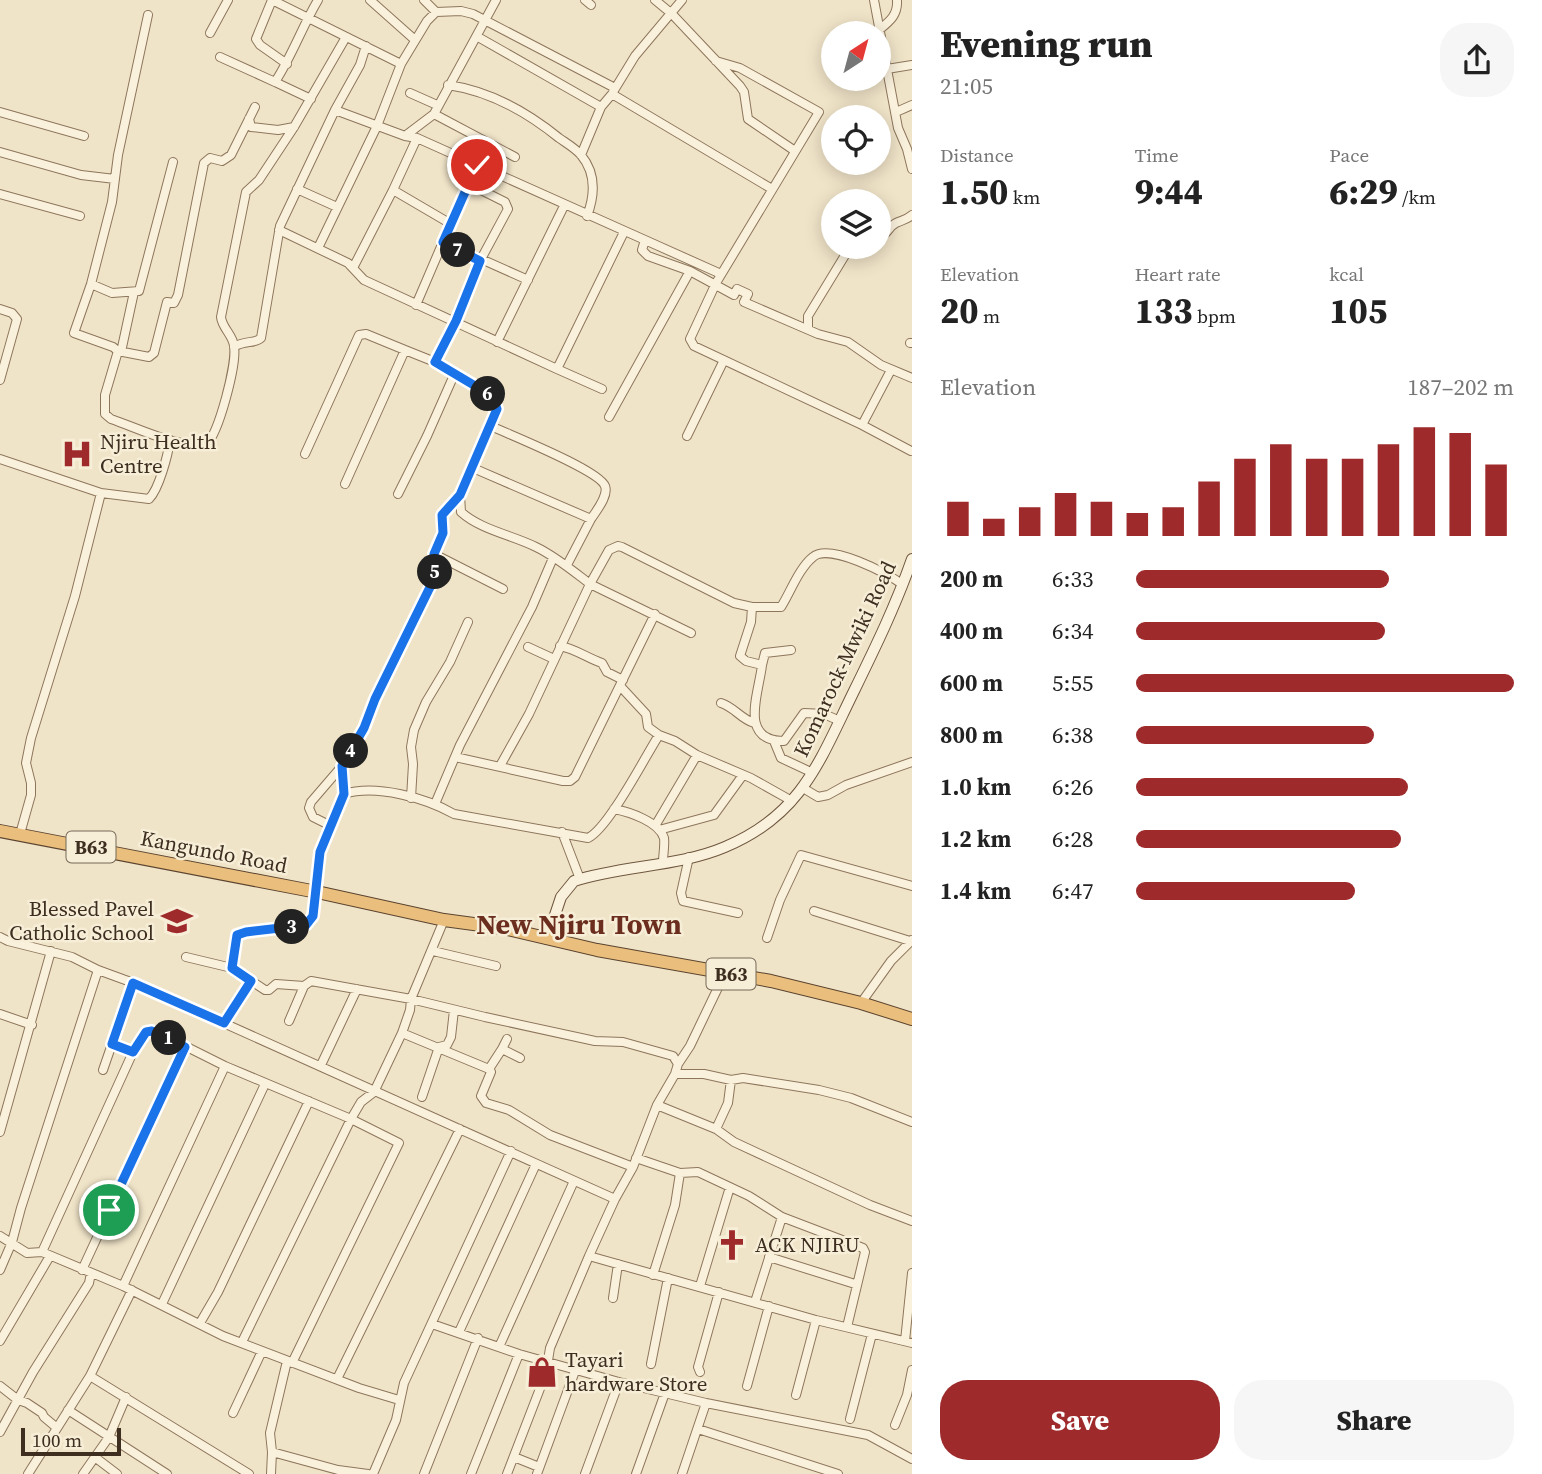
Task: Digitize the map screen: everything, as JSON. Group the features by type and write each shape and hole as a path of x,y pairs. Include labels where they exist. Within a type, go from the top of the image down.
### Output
{"highway":[{"name":"Kangundo Road","path":"0,831 317,892 444,920 503,928 547,939 771,981 861,1003 912,1019"}],"main road":[{"name":"Komarock-Mwiki Road","path":"580,879 723,848 769,824 803,788 825,755 903,585 912,559"},
{"path":"547,939 561,897 570,884 580,879"}],"street":[{"path":"210,33 228,0"},
{"path":"287,64 260,45 256,39 272,0 401,64"},
{"path":"275,82 287,64 318,0"},
{"path":"370,0 415,40"},
{"path":"424,0 436,12"},
{"path":"405,136 436,109 496,0"},
{"path":"655,0 672,14 740,86 745,97 748,119 795,150"},
{"path":"581,155 601,107 635,56 682,0"},
{"path":"874,0 878,21"},
{"path":"890,21 897,10 897,0"},
{"path":"318,248 377,126 401,64 427,21 436,12 461,11 486,20 614,91 772,189"},
{"path":"148,15 118,155 112,202 91,284 74,333 113,346 120,351 149,357 154,353 167,302 174,303 178,295 204,163 209,158 226,160 231,155 255,107"},
{"path":"134,292 120,351 105,395 105,414 111,419 170,440 206,445 211,441 234,371 232,338 223,326 221,317 246,192 259,180 294,127 346,37"},
{"path":"478,37 601,107"},
{"path":"234,347 245,341 258,341 263,335 279,230 366,46"},
{"path":"220,57 311,99"},
{"path":"716,61 740,68 818,112 721,274 690,339 694,346 911,451"},
{"path":"891,68 912,65"},
{"path":"448,85 502,100 544,126 581,155 594,188 594,197 587,216"},
{"path":"891,88 898,128 912,169"},
{"path":"410,93 515,158"},
{"path":"896,112 912,105"},
{"path":"335,110 417,138 721,274"},
{"path":"0,112 84,136"},
{"path":"249,119 251,127 278,130 294,127"},
{"path":"353,268 417,138"},
{"path":"0,152 81,175 115,179"},
{"path":"91,284 112,293 134,292 140,288 173,162"},
{"path":"416,305 477,165"},
{"path":"435,362 456,321 480,261 509,209 505,202 469,184"},
{"path":"297,189 337,207"},
{"path":"393,190 451,224"},
{"path":"0,194 80,216"},
{"path":"497,342 564,206"},
{"path":"891,228 895,223 912,215"},
{"path":"279,230 348,263 364,280 602,389"},
{"path":"557,369 624,232"},
{"path":"645,240 642,246 644,253 690,271 734,295 737,289 748,294 744,302 818,334 848,342 891,370 912,378"},
{"path":"443,242 480,261 528,280"},
{"path":"808,328 808,316 843,259"},
{"path":"609,417 690,271"},
{"path":"0,309 12,313 16,319 0,380"},
{"path":"305,454 359,335 366,334 435,362 493,398 497,409 460,495 442,515 443,533 434,554 433,581 375,699 364,728 342,766 311,802 309,808 313,817 331,826"},
{"path":"345,484 405,350"},
{"path":"687,436 724,360"},
{"path":"862,425 891,370"},
{"path":"398,494 454,375"},
{"path":"491,426 593,473 605,486 606,494 567,565"},
{"path":"0,459 101,493 149,499 166,461 170,440"},
{"path":"473,468 591,519"},
{"path":"20,834 31,794 26,763 31,738 75,596 101,493"},
{"path":"460,495 459,506 466,517 537,547 567,565 590,584 691,633"},
{"path":"500,766 529,714 590,584 609,550 618,546 724,598 752,607 781,607 811,558 825,552 862,564 903,585"},
{"path":"434,554 503,589"},
{"path":"435,804 455,757 532,607 553,558"},
{"path":"752,607 751,622 740,656 746,661 762,665"},
{"path":"455,757 563,781 575,777 655,614"},
{"path":"411,798 414,730 468,622"},
{"path":"560,646 575,649 591,660 602,663 646,714 648,727 659,735 792,801"},
{"path":"528,647 554,659"},
{"path":"754,723 765,653 791,650"},
{"path":"721,703 754,723 759,731 774,741 783,741 804,713 824,714 840,721"},
{"path":"344,794 368,790 435,804 454,814 591,837 614,809 659,735"},
{"path":"774,741 780,758 813,773"},
{"path":"657,828 697,755"},
{"path":"803,788 817,797 828,795 846,785 912,762"},
{"path":"232,968 237,935 306,925 313,916 317,892 316,869 320,852 344,794 342,766"},
{"path":"657,828 714,815 743,775"},
{"path":"614,809 624,811 657,828 664,837 663,862"},
{"path":"562,832 580,879"},
{"path":"767,938 800,855 912,886"},
{"path":"689,857 681,893 682,901 738,913"},
{"path":"814,911 911,941 891,961 861,1003"},
{"path":"242,1342 351,1119 361,1102 373,1092 402,1033 411,999 444,920"},
{"path":"0,937 72,957 321,1065 373,1092 615,1199"},
{"path":"0,1132 51,951"},
{"path":"433,951 496,966"},
{"path":"186,957 232,968 265,990 276,984 304,986"},
{"path":"0,1270 12,1242 98,970"},
{"path":"507,1474 548,1363 550,1348 589,1255 633,1167 657,1105 690,1046 725,973"},
{"path":"224,1023 251,981"},
{"path":"289,1021 304,986 311,981 411,999 595,1041 629,1044 673,1056 678,1064"},
{"path":"103,1070 133,983"},
{"path":"321,1065 357,989"},
{"path":"439,1047 447,1045 450,1040 454,1010"},
{"path":"0,1014 32,1025"},
{"path":"0,1341 46,1254 133,1052 146,1032 152,1031 265,1084 398,1141 399,1146 290,1362 270,1433 271,1474"},
{"path":"402,1033 489,1069"},
{"path":"507,1039 489,1069 491,1072 481,1096 486,1103 509,1110 550,1135 633,1167"},
{"path":"112,1044 133,1052"},
{"path":"82,1270 185,1047"},
{"path":"422,1097 439,1047"},
{"path":"502,1049 520,1058"},
{"path":"123,1286 225,1066"},
{"path":"675,1074 704,1074 731,1080 743,1078 819,1090 850,1098 912,1122"},
{"path":"716,1129 728,1102 731,1080"},
{"path":"162,1304 265,1084"},
{"path":"200,1323 218,1292 309,1101"},
{"path":"657,1105 716,1129 734,1142 870,1205 912,1221"},
{"path":"337,1379 460,1129"},
{"path":"373,1474 396,1420 399,1400 511,1151"},
{"path":"636,1158 680,1172 698,1172 782,1217 863,1248 865,1251 846,1327"},
{"path":"459,1332 536,1164"},
{"path":"653,1275 675,1205 680,1172"},
{"path":"499,1347 574,1181"},
{"path":"700,1286 730,1187"},
{"path":"755,1302 782,1217"},
{"path":"0,1236 27,1253 46,1254 132,1290 223,1336 381,1396 399,1400"},
{"path":"589,1255 816,1320 908,1342 912,1273"},
{"path":"769,1257 855,1284"},
{"path":"613,1298 618,1264"},
{"path":"0,1432 89,1283 91,1273"},
{"path":"651,1364 668,1278"},
{"path":"28,1474 90,1376 132,1290"},
{"path":"700,1372 699,1363 719,1292"},
{"path":"747,1386 769,1306"},
{"path":"796,1395 816,1320"},
{"path":"432,1324 575,1371 706,1403 868,1435 908,1457 912,1447"},
{"path":"850,1419 872,1334"},
{"path":"424,1474 478,1338"},
{"path":"233,1413 262,1351"},
{"path":"471,1474 519,1354"},
{"path":"895,1426 907,1395 912,1370"},
{"path":"514,1457 538,1471 575,1371"},
{"path":"90,1376 249,1474"},
{"path":"585,1474 619,1382"},
{"path":"0,1386 42,1413 57,1428"},
{"path":"636,1474 664,1393"},
{"path":"83,1474 109,1437 126,1397"},
{"path":"683,1474 706,1403"},
{"path":"68,1410 167,1474"},
{"path":"698,1429 838,1474"},
{"path":"272,1452 338,1470 368,1474"},
{"path":"96,1458 116,1474"}],"place":[{"name":"Njiru Health Centre","path":"77,454"},
{"name":"Blessed Pavel Catholic School","path":"177,921"},
{"name":"ACK NJIRU","path":"732,1245"},
{"name":"Tayari hardware Store","path":"542,1372"}],"district":[{"name":"New Njiru Town","path":"579,924"}],"route":[{"path":"109,1210 185,1047 152,1031 146,1032 133,1052 112,1044 133,983 224,1023 251,981 232,968 237,935 306,925 313,916 317,892 316,869 320,852 344,794 342,766 364,728 375,699 433,581 434,554 443,533 442,515 460,495 497,409 493,398 487,393 435,362 456,321 480,261 443,242 477,165"}]}
